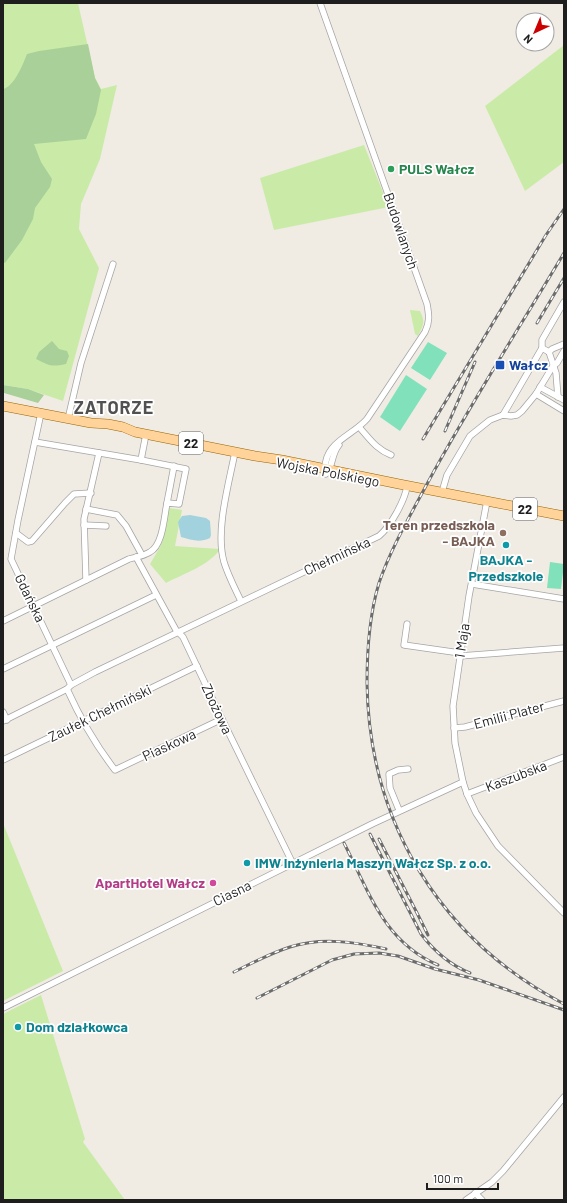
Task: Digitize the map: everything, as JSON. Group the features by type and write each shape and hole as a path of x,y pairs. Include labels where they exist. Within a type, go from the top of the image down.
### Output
{"main road":[{"name":"Wojska Polskiego","path":"3,406 91,423 123,427 135,432 257,456 265,460 281,464 345,473 564,516"},
{"name":"Wojska Polskiego","path":"326,470 360,480 403,485"}],"street":[{"name":"Budowlanych","path":"320,3 426,304 429,318 428,326 425,332 367,419 344,439 335,450 332,460 326,470"},
{"path":"68,418 81,363 112,264"},
{"path":"503,415 542,348 542,340 564,302"},
{"path":"549,352 552,349 564,344"},
{"path":"542,348 549,352 556,373 558,397"},
{"path":"442,492 447,475 470,436 490,420 503,415 517,415 522,411 536,394 564,351"},
{"path":"540,387 564,400"},
{"path":"536,394 564,411"},
{"name":"Gdańska","path":"41,413 11,559 52,645 82,721 94,741 115,770"},
{"path":"359,427 375,446 391,455"},
{"path":"141,460 146,434"},
{"name":"Budowlanych","path":"326,470 328,452 336,443 344,439"},
{"path":"35,442 186,469 179,504 167,503"},
{"path":"236,452 224,513 222,548 224,561 241,601"},
{"path":"86,580 84,525 86,509 91,493 99,453"},
{"path":"332,460 337,467 345,473"},
{"path":"3,621 129,559 151,552 160,541 174,466"},
{"name":"Chełmińska","path":"179,632 241,601 380,536 389,526 405,495 403,485"},
{"path":"16,533 28,542 32,541 74,494 91,493"},
{"name":"1 Maja","path":"467,794 455,744 453,706 460,655 487,500"},
{"name":"Zbożowa","path":"86,509 117,515 126,526 156,595 176,630 183,637 293,864"},
{"path":"84,525 106,526"},
{"path":"472,584 564,599"},
{"path":"3,669 156,595"},
{"path":"407,624 404,645 460,655 564,648"},
{"path":"3,712 5,720 179,632"},
{"name":"Zaułek Chełmiński","path":"3,760 197,666"},
{"name":"Emilii Plater","path":"454,728 465,727 564,701"},
{"name":"Piaskowa","path":"115,770 222,719"},
{"name":"Kaszubska","path":"467,794 564,757"},
{"path":"399,810 392,796 389,774 398,770 408,769"},
{"name":"Ciasna","path":"3,1008 399,810 463,782"},
{"path":"467,794 476,813 498,846 564,913"},
{"path":"466,1200 492,1182 503,1171 564,1097"},
{"path":"475,1194 482,1200"}],"green space":[{"path":"3,3 78,3 95,78 101,89 117,85 100,159 81,204 79,229 99,268 63,401 28,389 3,385"},
{"path":"88,44 95,78 101,90 96,114 86,139 34,144 41,162 52,179 50,187 35,208 33,219 22,240 5,263 3,262 3,89 14,80 21,69 27,54"},
{"path":"564,45 564,162 525,191 485,106"},
{"path":"364,145 389,207 274,230 260,178"},
{"path":"410,310 420,311 423,318 423,324 418,336 415,334"},
{"path":"52,341 59,349 67,351 69,356 66,364 51,365 36,359 39,352"},
{"path":"428,342 447,353 430,380 411,368"},
{"path":"406,375 427,389 400,431 380,417"},
{"path":"3,385 28,389 44,395 38,403 4,393"},
{"path":"169,508 182,510 175,546 220,549 210,560 188,573 166,583 150,564 163,540"},
{"path":"550,562 564,564 561,589 547,588"},
{"path":"3,823 63,971 3,1001"},
{"path":"41,995 85,1139 83,1142 125,1200 3,1200 3,1014"}],"water":[{"path":"190,515 206,518 210,521 210,538 199,541 181,537 178,522 182,516"}],"railway":[{"path":"423,439 546,235 564,209"},
{"path":"564,253 443,455 389,557 379,583 373,608 367,658 367,683 371,734 381,783 398,829 420,872 448,911 481,946 520,977 564,1004"},
{"path":"537,323 564,278"},
{"path":"445,431 475,362"},
{"path":"370,834 421,934 443,957 470,973"},
{"path":"379,839 428,935"},
{"path":"344,843 370,897 391,929 404,943 419,955 438,965"},
{"path":"234,972 276,952 290,947 314,942 326,941 362,944 386,949"},
{"path":"257,998 332,960 354,954 379,953 398,956 435,969 479,980 564,1010"}],"place":[{"name":"PULS Wałcz","path":"391,169"},
{"name":"Wałcz","path":"500,365"},
{"name":"Teren przedszkola - BAJKA","path":"503,533"},
{"name":"BAJKA - Przedszkole","path":"506,545"},
{"name":"IMW Inżynieria Maszyn Wałcz Sp. z o.o.","path":"247,863"},
{"name":"ApartHotel Wałcz","path":"213,883"},
{"name":"Dom działkowca","path":"18,1027"}],"district":[{"name":"ZATORZE","path":"114,408"}]}
